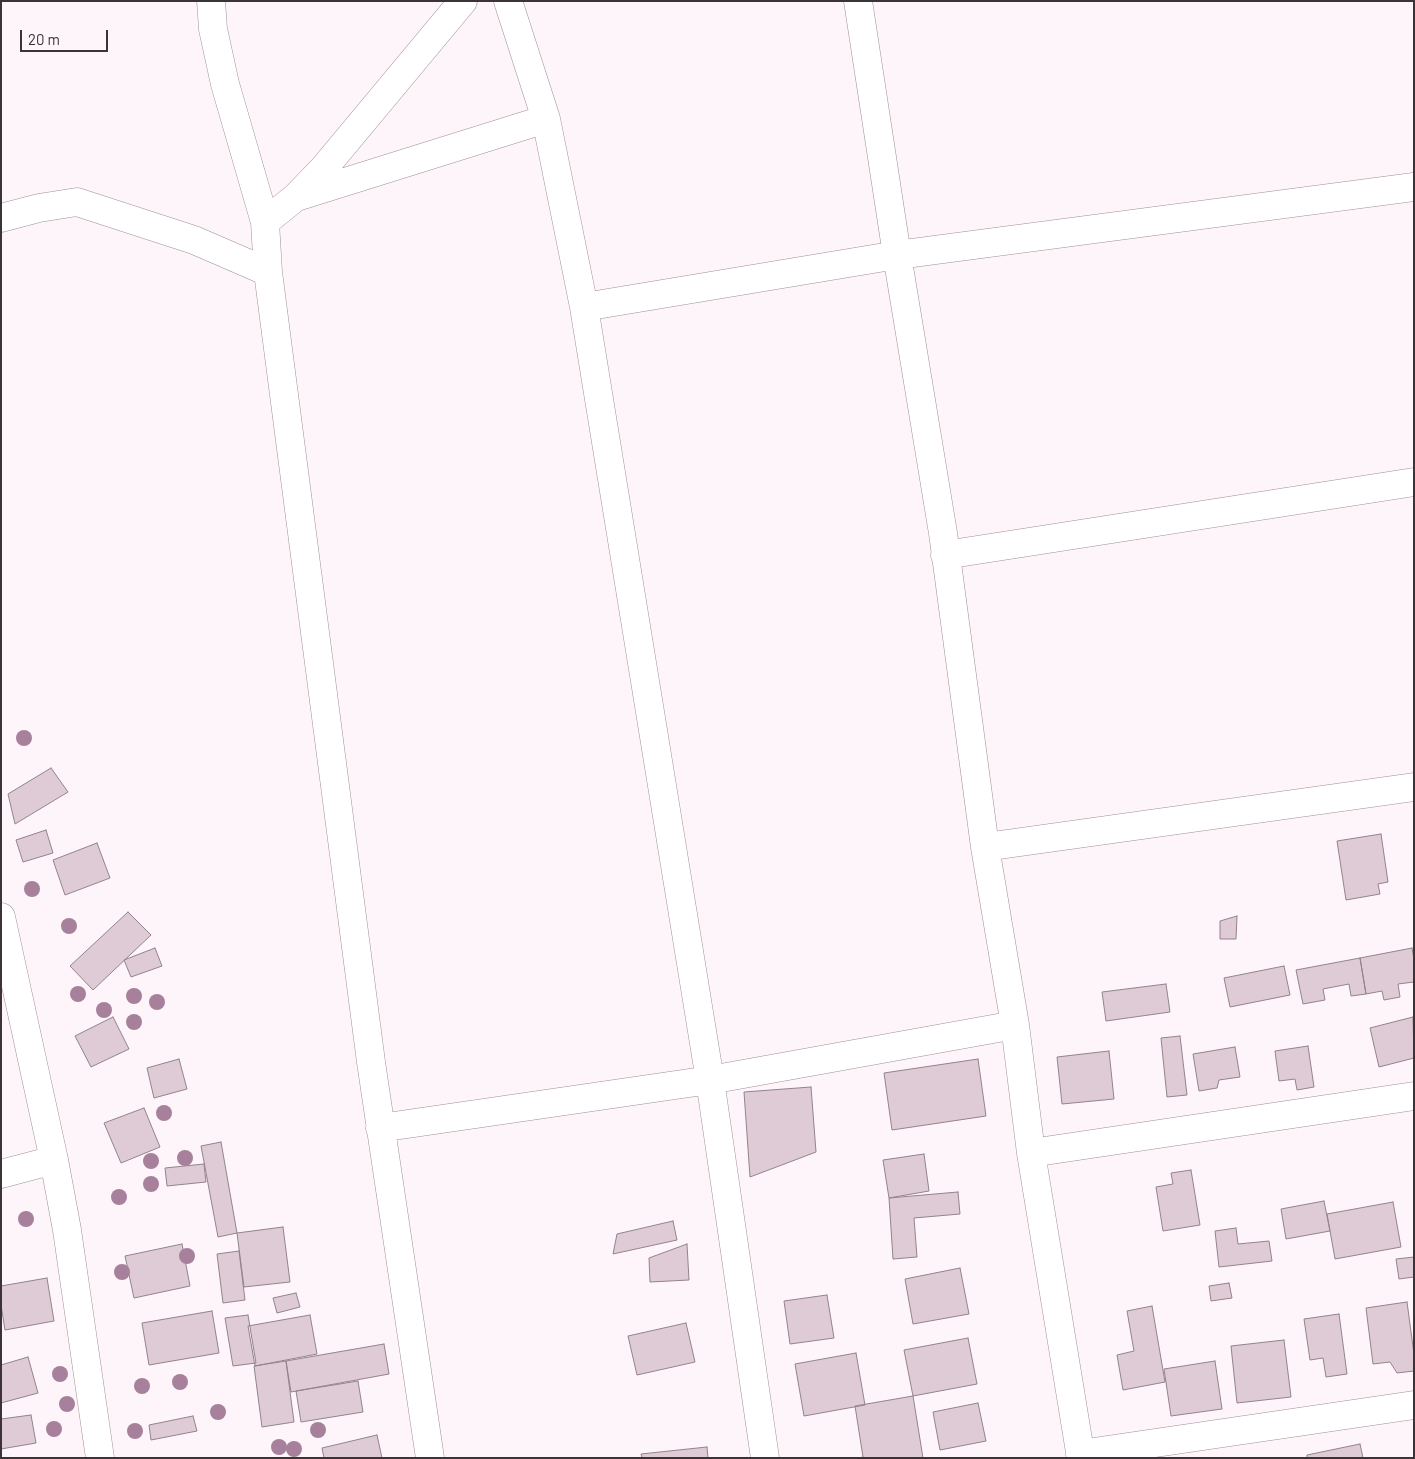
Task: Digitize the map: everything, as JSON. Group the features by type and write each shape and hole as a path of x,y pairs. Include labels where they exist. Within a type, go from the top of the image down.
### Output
{"street":[{"path":"211,1 213,30 226,84 265,222 268,272 380,1128 430,1458"},
{"path":"265,222 296,198 324,168 463,1"},
{"path":"508,1 546,119 584,308 710,1080 765,1458"},
{"path":"858,1 946,555 985,847 1015,1024 1031,1153 1081,1456 1414,1404"},
{"path":"296,198 546,119"},
{"path":"584,308 897,255 1414,187"},
{"path":"1,218 39,208 77,202 194,240 268,272"},
{"path":"946,555 1414,482"},
{"path":"985,847 1414,787"},
{"path":"1,917 54,1160 67,1230 100,1458"},
{"path":"380,1128 710,1080 1015,1024"},
{"path":"1031,1153 1414,1096"},
{"path":"1,1174 54,1160"}],"building":[{"path":"51,768 68,792 15,824 8,794"},
{"path":"46,830 53,853 23,862 16,840"},
{"path":"1381,834 1388,882 1378,884 1380,894 1346,900 1337,841"},
{"path":"97,843 110,878 65,895 53,860"},
{"path":"128,912 151,935 93,990 70,966"},
{"path":"1237,916 1236,939 1220,939 1220,921"},
{"path":"155,948 162,966 131,977 124,960"},
{"path":"1412,948 1414,982 1398,984 1400,997 1384,1000 1382,991 1366,994 1360,958"},
{"path":"1360,958 1366,994 1351,996 1349,984 1323,989 1325,1000 1303,1004 1296,970"},
{"path":"1284,966 1290,995 1230,1007 1224,978"},
{"path":"1166,984 1170,1012 1106,1021 1102,992"},
{"path":"113,1017 129,1049 91,1067 75,1036"},
{"path":"1413,1017 1414,1058 1379,1067 1370,1028"},
{"path":"1180,1036 1187,1095 1167,1097 1161,1038"},
{"path":"1308,1046 1314,1087 1297,1090 1295,1079 1279,1081 1275,1051"},
{"path":"1235,1047 1240,1077 1219,1080 1217,1088 1199,1091 1193,1054"},
{"path":"1109,1051 1114,1099 1062,1104 1057,1057"},
{"path":"179,1059 187,1089 154,1098 147,1068"},
{"path":"978,1059 986,1116 892,1130 884,1073"},
{"path":"811,1087 816,1152 750,1177 744,1092"},
{"path":"144,1108 160,1147 121,1163 104,1123"},
{"path":"221,1142 237,1233 218,1237 201,1146"},
{"path":"924,1154 929,1191 889,1198 883,1160"},
{"path":"204,1164 206,1182 167,1186 165,1168"},
{"path":"1191,1170 1200,1225 1163,1231 1156,1187 1173,1184 1171,1173"},
{"path":"958,1192 960,1214 914,1218 917,1257 893,1259 889,1198"},
{"path":"1324,1201 1330,1231 1286,1239 1281,1209"},
{"path":"1393,1202 1401,1247 1335,1259 1327,1214"},
{"path":"673,1221 677,1240 613,1254 617,1234"},
{"path":"283,1227 290,1282 244,1287 237,1233"},
{"path":"1236,1228 1238,1244 1269,1241 1272,1261 1219,1267 1215,1231"},
{"path":"182,1244 190,1286 134,1298 125,1256"},
{"path":"687,1244 689,1280 650,1282 649,1258"},
{"path":"239,1251 245,1300 223,1303 217,1254"},
{"path":"1414,1257 1414,1277 1399,1279 1396,1259"},
{"path":"960,1268 969,1314 913,1324 905,1279"},
{"path":"47,1278 54,1321 5,1330 1,1305 1,1286"},
{"path":"1229,1283 1232,1298 1211,1301 1209,1286"},
{"path":"296,1293 300,1307 277,1313 273,1298"},
{"path":"827,1295 834,1338 790,1344 784,1301"},
{"path":"1407,1302 1414,1354 1414,1371 1397,1373 1390,1362 1373,1364 1366,1308"},
{"path":"1152,1306 1165,1382 1123,1390 1117,1355 1134,1351 1127,1311"},
{"path":"212,1311 219,1353 149,1365 142,1323"},
{"path":"1339,1314 1347,1374 1326,1377 1323,1358 1310,1360 1304,1319"},
{"path":"248,1315 256,1363 233,1366 225,1318"},
{"path":"310,1315 317,1354 255,1366 248,1326"},
{"path":"686,1323 695,1362 637,1375 628,1336"},
{"path":"968,1338 977,1384 913,1396 904,1350"},
{"path":"1284,1340 1291,1397 1237,1403 1231,1346"},
{"path":"384,1344 389,1374 291,1392 286,1361"},
{"path":"856,1353 865,1405 804,1416 795,1364"},
{"path":"28,1357 38,1393 1,1403 1,1365"},
{"path":"286,1361 294,1422 262,1427 254,1366"},
{"path":"1215,1361 1222,1409 1171,1416 1164,1369"},
{"path":"358,1381 363,1412 301,1422 296,1391"},
{"path":"913,1396 923,1458 858,1458 863,1457 855,1406"},
{"path":"978,1403 986,1441 940,1450 933,1412"},
{"path":"31,1415 36,1443 1,1449 1,1419"},
{"path":"193,1416 197,1431 151,1440 149,1425"},
{"path":"377,1435 382,1458 324,1458 322,1448"},
{"path":"1360,1444 1363,1458 1307,1458 1307,1455"},
{"path":"707,1447 708,1458 642,1458 641,1454"}]}
